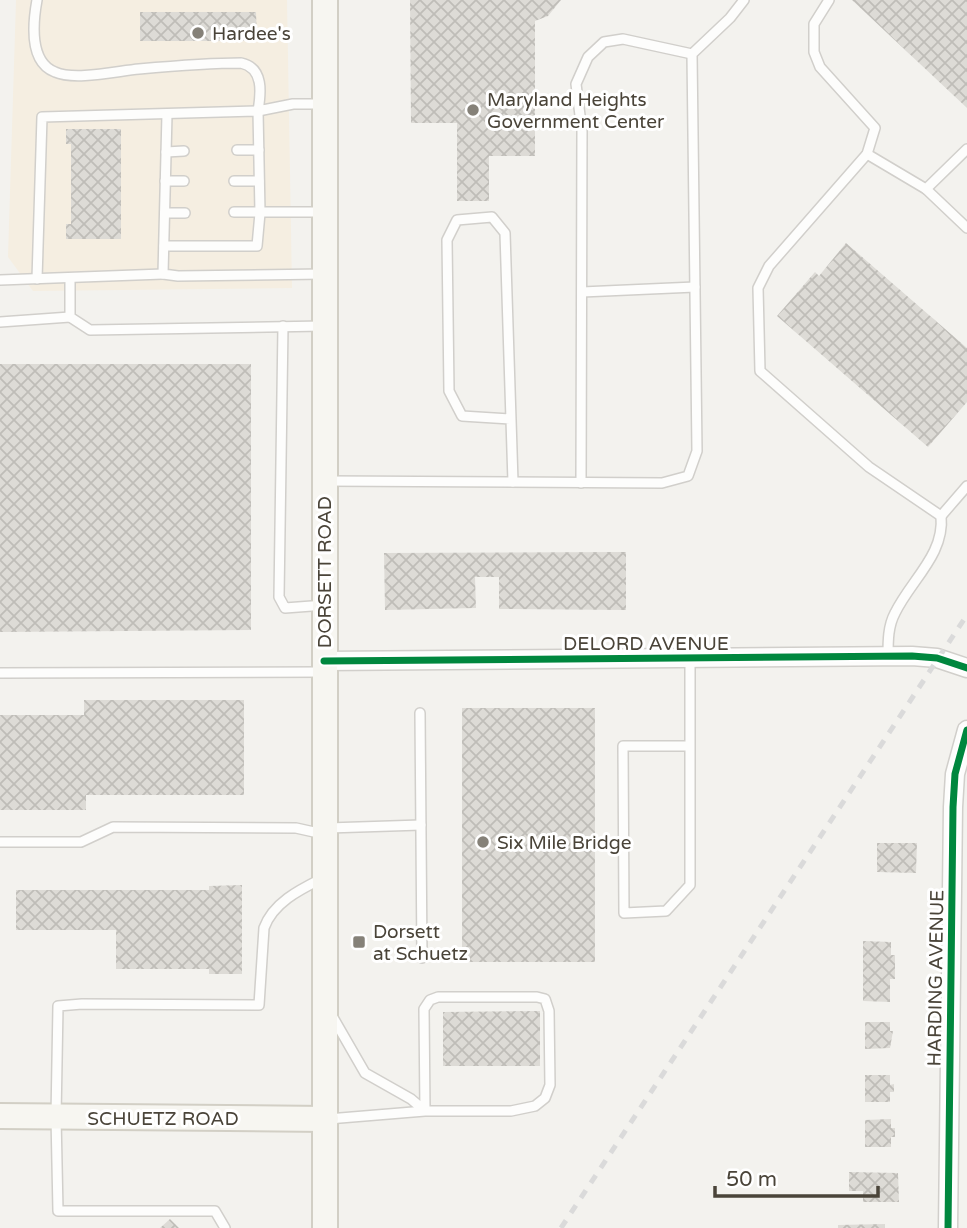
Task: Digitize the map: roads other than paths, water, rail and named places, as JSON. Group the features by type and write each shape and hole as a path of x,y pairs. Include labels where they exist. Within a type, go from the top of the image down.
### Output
{"main road":[{"name":"DORSETT ROAD","path":"325,0 325,1228"},
{"name":"SCHUETZ ROAD","path":"0,1116 326,1119"}],"street":[{"name":"DELORD AVENUE","path":"324,666 888,656 937,658 967,668"},
{"name":"HARDING AVENUE","path":"948,1228 959,928 955,774 967,730"}],"lane":[{"path":"37,0 33,25 40,59 52,72 69,76 219,63 248,65 255,70 260,83 260,213 257,246 164,246"},
{"path":"325,481 662,483 688,476 697,451 691,54 730,18 744,0"},
{"path":"829,0 814,24 814,52 820,67 875,128 867,154 769,266 758,288 760,371 869,467 942,516"},
{"path":"581,483 582,131 576,84 588,57 604,42 623,38 691,54"},
{"path":"37,279 42,117 258,111 293,104 325,103"},
{"path":"163,274 167,114"},
{"path":"926,189 967,149"},
{"path":"237,150 259,150"},
{"path":"166,152 184,151"},
{"path":"867,154 926,189 967,228"},
{"path":"165,181 184,181"},
{"path":"234,181 259,181"},
{"path":"234,212 325,212"},
{"path":"165,213 185,213"},
{"path":"511,419 462,416 449,391 447,240 457,220 492,218 505,233 511,419 513,482"},
{"path":"0,280 163,274 325,274"},
{"path":"70,278 70,317"},
{"path":"582,292 695,287"},
{"path":"0,322 70,317 90,330 325,326"},
{"path":"283,326 279,597 285,608 325,605"},
{"path":"888,656 888,633 894,614 939,544 943,530 942,516 967,486"},
{"path":"690,659 690,746 690,885 666,911 624,913 624,746 690,746"},
{"path":"0,673 324,666"},
{"path":"420,713 422,958"},
{"path":"0,842 81,842 113,827 296,828 325,831 421,825"},
{"path":"225,1228 215,1211 58,1211 58,1006 259,1005 266,921 292,893 325,877"},
{"path":"326,1119 425,1111 511,1111 535,1106 545,1098 550,1085 549,1010 545,999 438,997 430,1000 424,1009 425,1111"},
{"path":"326,1004 365,1073 411,1099 425,1111"}],"railway":[{"path":"561,1228 967,615"}],"place":[{"name":"Hardee's","path":"198,33"},
{"name":"Maryland Heights Government Center","path":"473,110"},
{"name":"Six Mile Bridge","path":"483,842"},
{"name":"Dorsett at Schuetz","path":"359,942"}]}
